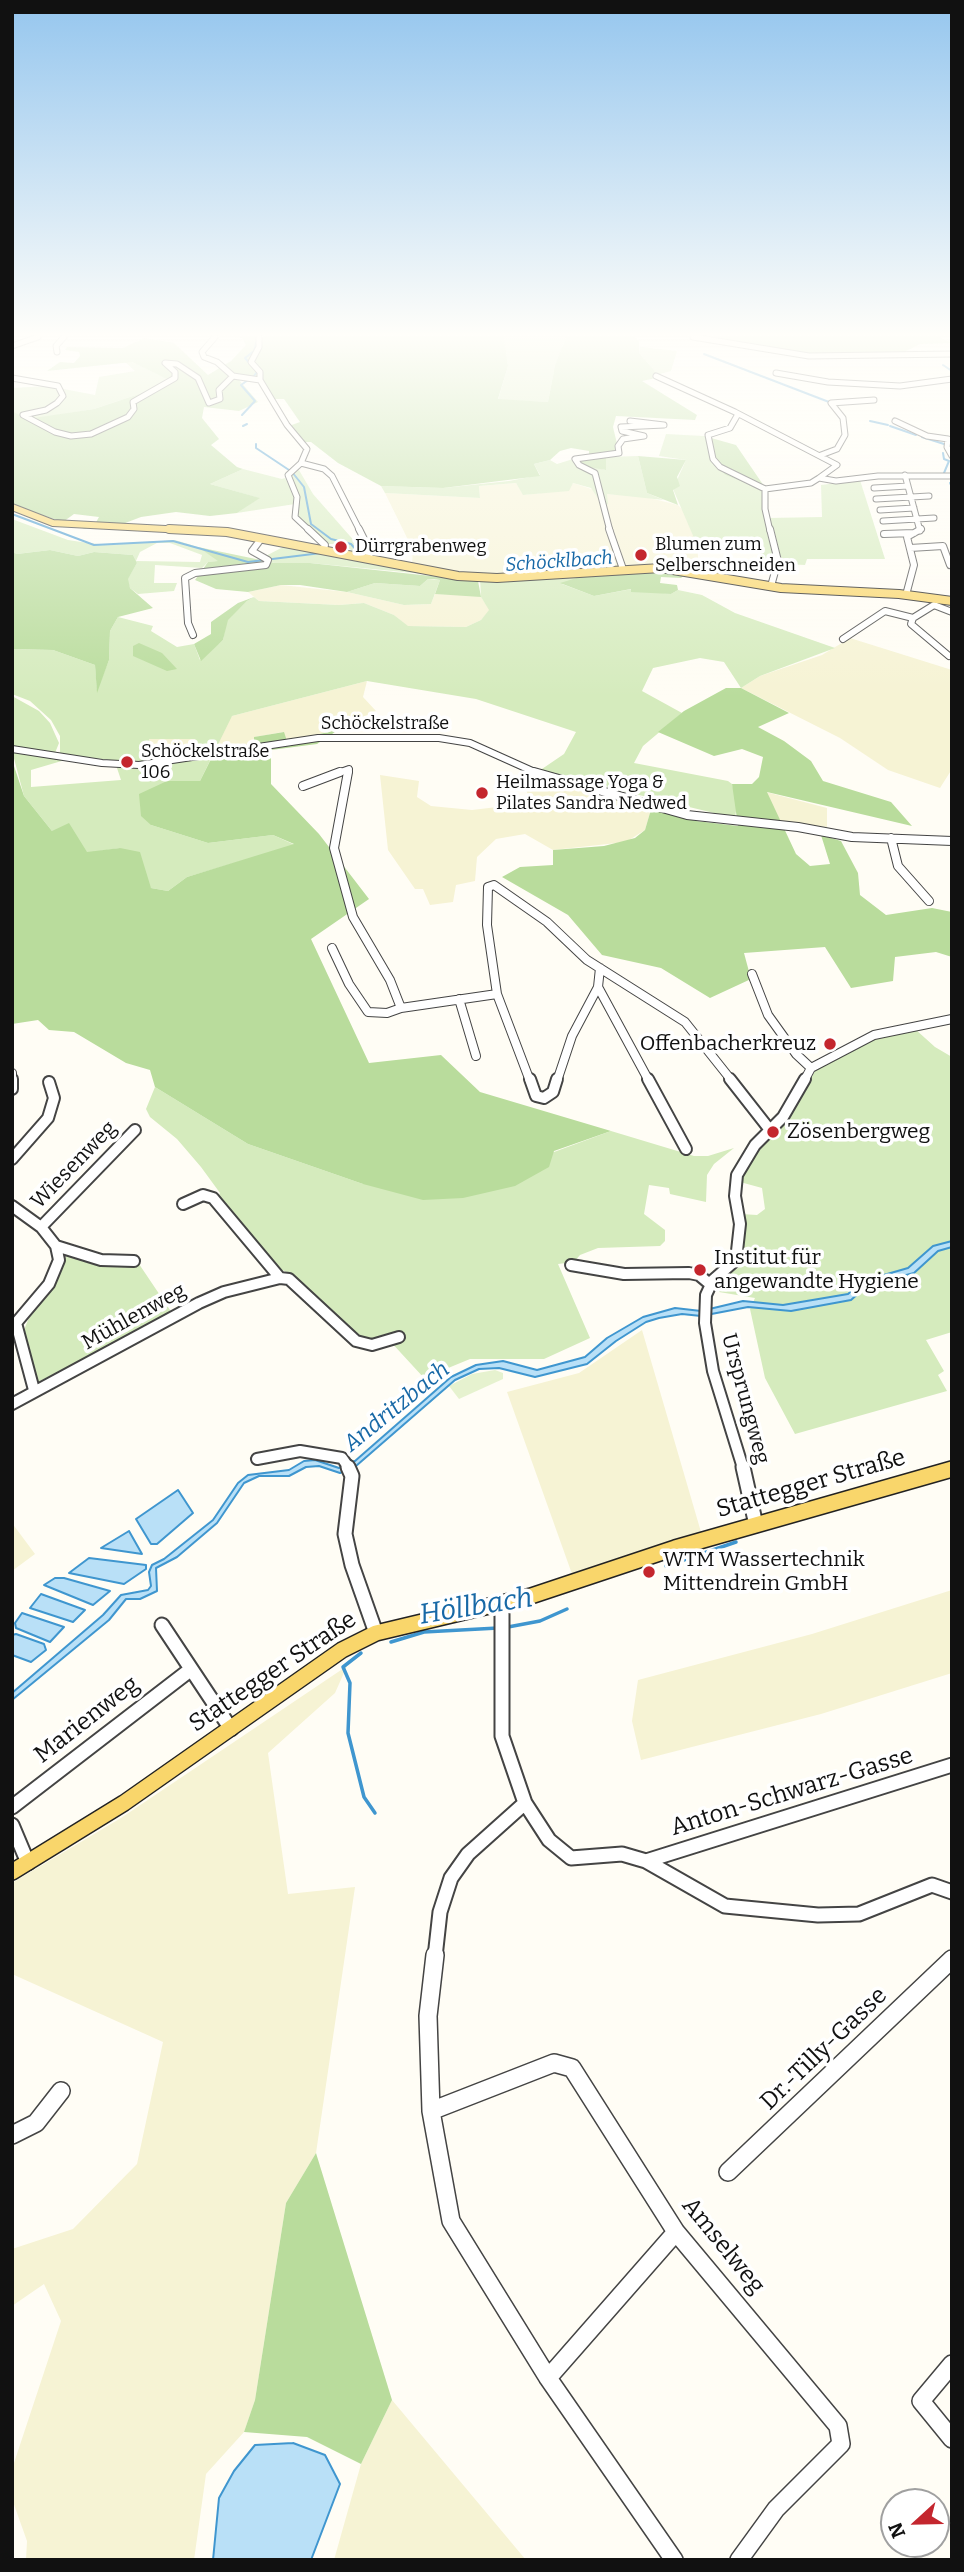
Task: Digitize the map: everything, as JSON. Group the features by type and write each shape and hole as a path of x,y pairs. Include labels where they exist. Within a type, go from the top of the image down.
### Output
{"main road":[{"path":"12,507 53,523 198,529 369,557 434,572 476,578 623,569 687,570 771,586 906,595 952,601"},
{"name":"Stattegger Straße","path":"12,1872 231,1729 342,1650 376,1633 502,1604 757,1525 952,1469"}],"street":[{"path":"304,457 288,475 297,497 295,517 324,545 324,550"},
{"path":"589,457 575,459 579,465 595,473 615,555 623,569"},
{"path":"713,457 720,467 765,489 807,484 820,478 836,481 951,474"},
{"path":"820,478 821,474 837,467 824,457"},
{"path":"301,463 324,469 332,476 369,549 369,557"},
{"path":"905,475 921,530 907,537 914,565 906,595"},
{"path":"874,488 908,486"},
{"path":"765,489 765,509 778,561 771,586"},
{"path":"876,499 929,496"},
{"path":"880,510 914,508"},
{"path":"883,520 934,519"},
{"path":"884,534 914,533"},
{"path":"193,635 188,623 184,578 195,573 268,563 267,559 252,551 261,539"},
{"path":"910,548 943,546 950,565"},
{"path":"949,656 911,624 913,618 934,605 952,611"},
{"path":"843,639 879,612 888,611 913,618"},
{"name":"Schöckelstraße","path":"12,749 57,757 139,765 318,738 439,738 470,743 535,773 687,815 798,827 852,837 952,841"},
{"path":"303,786 349,769 334,848 353,917 390,980 401,1008"},
{"path":"891,838 898,866 929,901"},
{"path":"600,968 598,987 572,1036 552,1092 544,1098 533,1092 497,993 486,913 487,889 491,885 536,914 582,956 685,1022 770,1130"},
{"path":"332,948 349,984 368,1012 387,1013 401,1008 497,993"},
{"path":"752,974 768,1015 796,1054 811,1068"},
{"path":"598,987 686,1149"},
{"path":"459,999 476,1056"},
{"path":"571,1265 624,1274 689,1273 699,1275 711,1285 736,1261 740,1224 735,1196 737,1175 755,1145 792,1105 811,1068 874,1035 952,1019"},
{"path":"12,1073 12,1089"},
{"path":"12,1159 48,1118 54,1098 49,1082"},
{"name":"Wiesenweg","path":"41,1227 135,1129"},
{"path":"183,1204 203,1195 212,1198 280,1278 289,1279 356,1341 372,1345 394,1340"},
{"path":"12,1206 41,1227 56,1246 59,1260 56,1273 30,1311 14,1320 34,1390"},
{"path":"56,1246 101,1260 134,1261"},
{"name":"Mühlenweg","path":"12,1404 213,1296 280,1278"},
{"name":"Ursprungweg","path":"711,1285 705,1312 713,1371 741,1460 757,1525"},
{"path":"257,1460 300,1451 342,1458 348,1467 352,1485 345,1534 352,1565 376,1633"},
{"path":"502,1604 502,1737 525,1803 549,1840 571,1857 622,1854 646,1861 724,1906 738,1908 818,1915 859,1914 932,1885 952,1892"},
{"path":"162,1625 231,1729"},
{"name":"Marienweg","path":"12,1807 190,1670"},
{"name":"Anton-Schwarz-Gasse","path":"646,1861 952,1765"},
{"path":"525,1803 468,1854 451,1878 444,1894 428,2016 431,2111 451,2221 548,2378 674,2560"},
{"path":"12,1825 29,1863"},
{"name":"Dr.-Tilly-Gasse","path":"728,2172 952,1959"},
{"name":"Amselweg","path":"431,2111 554,2063 572,2068 676,2232 838,2426 841,2444 776,2509 739,2560"},
{"path":"12,2135 36,2123 61,2091"},
{"path":"548,2378 676,2232"},
{"path":"952,2364 921,2401 952,2439"}],"shaded area":[{"path":"516,483 524,495 568,490 573,483 607,494 642,496 678,505 683,510 697,545 699,567 469,575 412,564 413,550 385,493 480,498 479,486"},
{"path":"281,585 347,592 404,605 431,604 435,594 473,595 481,597 490,610 481,620 466,627 407,626 394,615 364,603 339,605 259,601 248,592"},
{"path":"850,638 952,670 952,769 940,788 888,770 840,738 741,688 760,676 822,655"},
{"path":"367,681 363,697 376,711 338,730 287,741 283,732 255,737 254,745 155,761 149,739 195,739 232,716"},
{"path":"380,775 419,781 417,797 431,806 472,810 531,803 525,787 553,780 652,806 645,830 626,842 553,850 525,834 496,839 477,857 475,881 456,885 453,902 430,905 423,889 415,889 388,850"},
{"path":"766,792 827,808 827,827 780,823"},
{"path":"642,1330 701,1532 572,1574 507,1392 579,1373"},
{"path":"12,1523 35,1554 12,1571"},
{"path":"952,1590 952,1673 821,1714 641,1760 632,1721 638,1680 812,1634"},
{"path":"347,1666 335,1693 268,1753 288,1894 355,1887 316,2153 286,2203 255,2400 244,2432 206,2474 194,2560 26,2560 27,2541 12,2499 12,2469 61,2321 44,2284 12,2306 12,2249 73,2229 137,2164 163,2042 12,1974 12,1883 121,1818"},
{"path":"392,2400 526,2560 334,2560 361,2464"}],"green space":[{"path":"12,457 225,457 243,469 210,484 260,498 237,513 210,516 176,512 141,517 120,525 82,529 95,524 99,517 74,514 63,522 12,505"},
{"path":"330,457 553,457 534,464 540,476 443,488 381,486"},
{"path":"606,457 638,457 647,493 664,500 607,494 608,504 603,506 591,488 573,483 569,491 523,495 516,483 479,486 480,498 385,493 381,486 443,488 509,481 540,475 534,464 550,460 557,464 573,459 605,470"},
{"path":"608,457 606,470 588,467 573,459"},
{"path":"638,457 686,460 677,477 680,486 673,490 678,505 647,493"},
{"path":"666,457 709,457 725,475 762,490 768,518 822,517 821,485 860,480 885,559 807,559 805,565 764,563 758,546 697,545 673,489 686,460"},
{"path":"744,457 764,486 762,490 725,475 710,459"},
{"path":"243,469 285,478 293,491 295,504 237,513 259,498 210,484"},
{"path":"299,470 313,494 364,552 352,551 344,544 327,544 298,516 297,489 290,475"},
{"path":"12,519 68,540 88,543 109,545 175,540 198,547 220,561 208,562 202,568 155,565 154,583 177,583 174,591 138,594 130,588 127,580 137,563 133,555 94,552 78,556 50,550 17,554 12,552","holes":["157,543 170,543 202,555 200,562 136,561 140,552"]},
{"path":"198,547 275,563 310,563 478,581 481,597 435,594 440,580 434,579 428,579 420,586 375,583 347,592 300,585 281,585 248,592 216,589 195,580 208,562 218,561"},
{"path":"283,547 411,569 424,574 310,563 275,563 260,559"},
{"path":"50,550 78,556 94,552 133,555 137,563 128,579 130,588 153,608 118,617 110,631 109,660 97,693 95,665 53,650 12,649 12,552 17,554"},
{"path":"633,571 689,572 681,578 661,577 660,583 677,585 678,590 671,594 631,592 631,589 594,596 560,583 580,577"},
{"path":"578,574 580,578 562,584 594,596 632,589 671,594 678,590 702,595 735,613 835,648 760,676 741,688 724,662 700,658 653,668 642,691 682,713 643,746 634,763 728,781 732,784 737,804 735,818 539,771 564,754 576,732 476,699 367,681 232,716 200,781 167,781 151,825 208,843 273,835 295,845 187,877 168,891 151,888 120,848 87,853 52,831 24,796 12,751 65,760 31,770 31,787 121,780 116,765 119,761 60,754 60,736 51,720 30,701 12,694 12,649 53,650 95,665 97,690 109,660 110,631 118,617 153,626 151,631 177,647 194,644 200,660 223,640 227,620 254,597 259,601 339,605 364,603 394,615 408,626 466,627 481,620 489,610 481,597 480,579","holes":["149,739 195,739 197,745 213,751 155,761"]},
{"path":"428,579 440,580 431,604 404,605 347,592 375,583 420,586"},
{"path":"254,597 228,620 223,640 201,661 194,644 211,634 211,622 238,603"},
{"path":"139,643 162,653 177,669 167,671 133,656 133,646"},
{"path":"726,688 741,688 789,713 758,727 784,741 811,761 823,781 891,802 912,826 767,792 796,854 810,866 830,864 821,835 841,841 858,873 860,895 886,915 932,908 952,912 952,957 936,952 895,957 893,981 851,988 825,947 744,953 751,979 710,998 661,968 602,955 568,915 502,877 520,867 553,865 553,850 604,846 635,838 645,830 652,806 696,821 738,826 732,784 752,784 759,777 763,757 742,749 714,756 658,732 684,711"},
{"path":"12,696 39,711 50,723 59,743 55,753 12,747"},
{"path":"338,730 317,744 271,750 271,784 319,834 369,899 311,939 369,1063 441,1055 480,1092 611,1131 554,1151 549,1167 515,1186 463,1198 423,1200 363,1184 248,1144 155,1087 150,1070 126,1063 74,1032 49,1030 38,1020 12,1024 12,760 24,796 52,831 69,823 87,852 120,848 140,852 151,888 168,891 187,877 294,844 273,835 208,843 151,825 141,816 139,794 167,781 200,781 215,751 254,745 254,737 284,732 287,741"},
{"path":"915,1029 935,1047 952,1057 952,1332 926,1340 944,1371 938,1375 947,1391 795,1434 765,1378 750,1309 755,1298 719,1292 727,1275 738,1268 742,1259 744,1226 741,1214 757,1215 765,1209 762,1188 740,1182 749,1159 787,1121 816,1069 871,1040"},
{"path":"155,1087 248,1144 363,1184 554,1152 611,1131 694,1156 708,1156 734,1148 714,1164 707,1175 706,1202 670,1194 669,1188 649,1185 644,1214 665,1230 665,1241 660,1246 598,1248 580,1255 574,1262 558,1264 590,1338 544,1359 470,1359 424,1378 389,1340 361,1340 344,1328 290,1273 276,1268 218,1197 220,1193 201,1167 177,1139 150,1117 146,1109"},
{"path":"70,1252 98,1263 139,1264 172,1313 38,1382 22,1335 28,1320 61,1272 63,1260"},
{"path":"495,1370 503,1373 503,1379 459,1399 449,1386 472,1374"},
{"path":"316,2153 392,2400 361,2464 307,2437 244,2432 255,2400 286,2203"}],"water":[{"path":"952,1241 952,1247 938,1251 914,1273 868,1285 851,1300 791,1311 748,1307 701,1316 682,1314 659,1318 646,1322 616,1341 587,1364 535,1377 499,1368 479,1369 455,1380 356,1466 340,1473 319,1466 306,1467 289,1476 259,1476 244,1483 217,1523 177,1557 156,1568 157,1591 140,1599 126,1599 109,1620 12,1700 12,1693 103,1615 121,1595 148,1590 151,1586 149,1572 152,1565 164,1559 213,1520 238,1483 248,1475 289,1470 304,1461 315,1460 339,1468 355,1461 451,1377 476,1365 503,1361 537,1370 585,1357 607,1338 643,1317 675,1308 701,1311 743,1301 783,1305 848,1294 863,1281 908,1268 933,1246"},
{"path":"178,1490 193,1513 157,1544 151,1544 136,1519"},
{"path":"129,1531 142,1554 101,1548"},
{"path":"89,1558 146,1565 146,1569 124,1584 69,1573"},
{"path":"55,1578 110,1591 93,1605 44,1585"},
{"path":"41,1594 85,1610 73,1622 30,1608"},
{"path":"22,1613 64,1627 50,1642 16,1628 15,1623"},
{"path":"12,1635 44,1644 46,1650 31,1662 12,1655"},
{"path":"293,2443 325,2455 340,2484 311,2560 213,2560 219,2498 234,2471 255,2445"}],"waterway":[{"path":"270,457 289,470"},
{"path":"944,457 949,461 944,473"},
{"path":"292,472 304,487 311,524 331,539 351,544 357,551"},
{"path":"950,483 952,487"},
{"name":"Schöcklbach","path":"12,514 94,545 173,541 248,562 321,553"},
{"name":"Höllbach","path":"666,1566 736,1542"},
{"name":"Höllbach","path":"508,1627 540,1621 567,1609"},
{"name":"Höllbach","path":"391,1642 424,1632 498,1628"},
{"path":"361,1653 343,1667 350,1683 348,1733 364,1797 375,1813"}],"place":[{"name":"Dürrgrabenweg","path":"341,547"},
{"name":"Blumen zum Selberschneiden","path":"641,555"},
{"name":"Schöckelstraße 106","path":"127,762"},
{"name":"Heilmassage Yoga & Pilates Sandra Nedwed","path":"482,793"},
{"name":"Offenbacherkreuz","path":"830,1044"},
{"name":"Zösenbergweg","path":"773,1132"},
{"name":"Institut für angewandte Hygiene","path":"700,1270"},
{"name":"WTM Wassertechnik Mittendrein GmbH","path":"649,1572"}],"water label":[{"name":"Andritzbach","path":"397,1407"}]}
